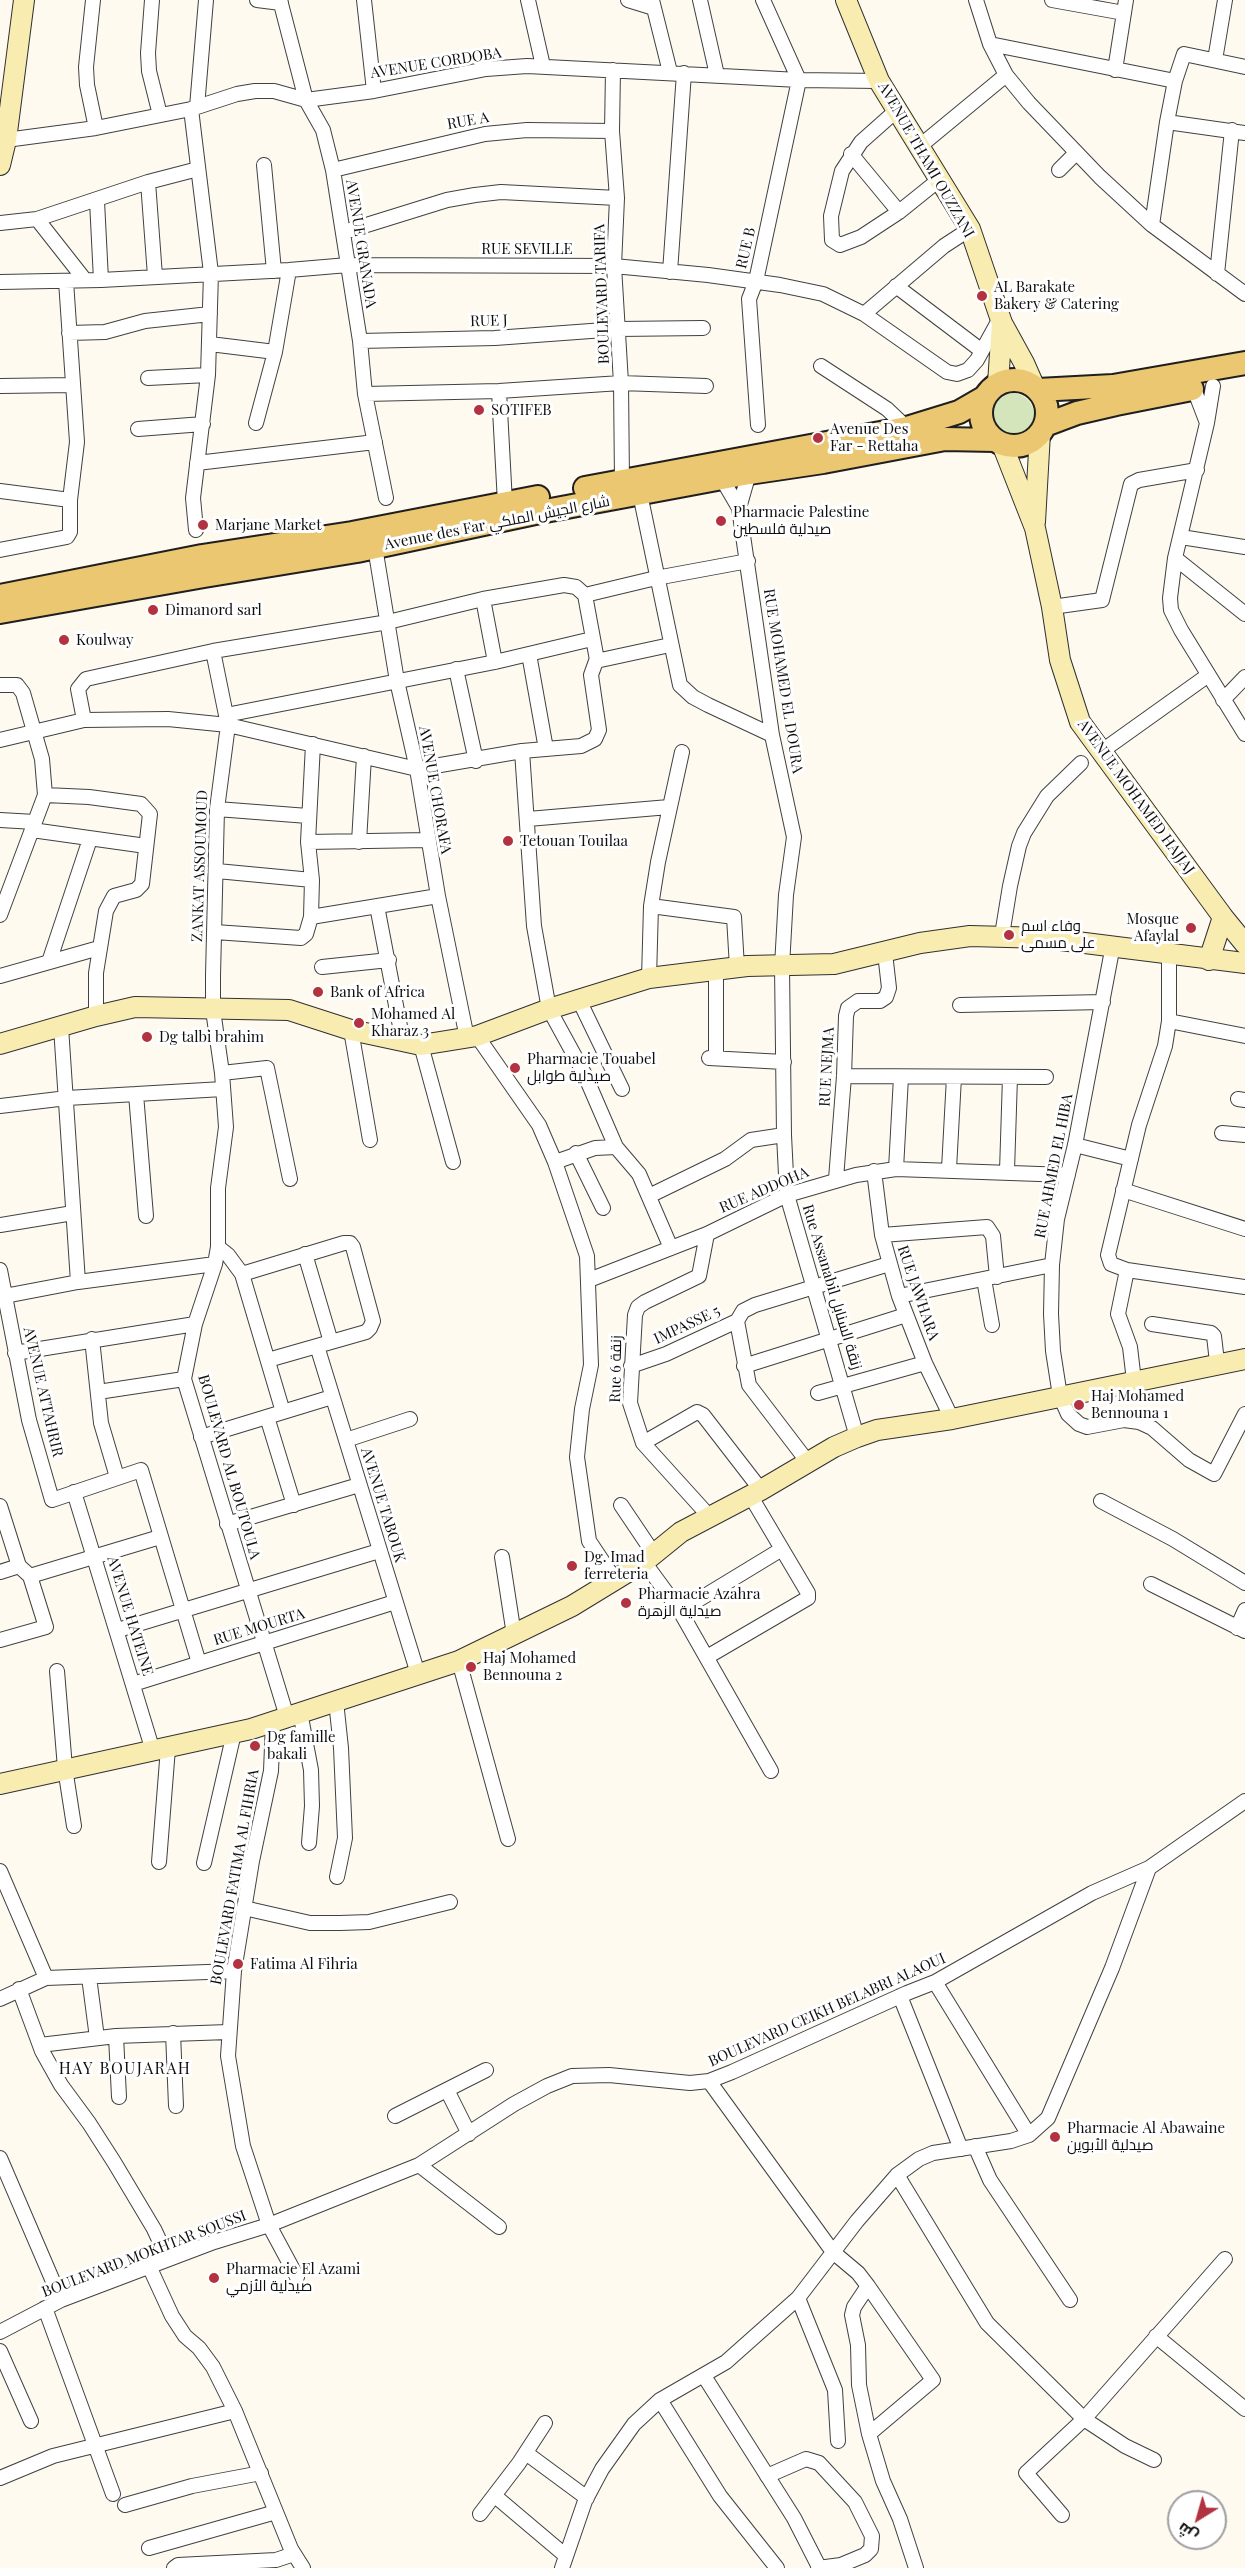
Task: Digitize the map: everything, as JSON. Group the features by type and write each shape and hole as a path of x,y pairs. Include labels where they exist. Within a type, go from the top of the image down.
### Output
{"main road":[{"path":"1037,389 1045,402 1047,414 1042,429 1033,440 1023,445 998,442 983,424 981,406 991,390 1017,380 1037,389 1113,386 1245,363"},
{"path":"1042,429 1106,406 1245,379"},
{"name":"Avenue des Far شارع الجيش الملكي","path":"0,612 375,547 540,512 631,488 907,428 959,412 991,390"},
{"name":"Avenue des Far شارع الجيش الملكي","path":"0,596 202,556 352,533 505,503 722,480 749,473 945,439 998,442"}],"street":[{"path":"0,165 24,0"},
{"path":"93,0 86,68 87,85 96,128"},
{"path":"152,0 148,36 149,71 160,115"},
{"path":"196,530 194,498 208,375 212,273 198,169 194,108 206,0"},
{"path":"257,0 281,1"},
{"path":"364,0 374,91"},
{"path":"528,0 543,66"},
{"path":"628,0 653,4 677,73 670,272"},
{"path":"700,0 717,75"},
{"path":"763,0 799,80"},
{"name":"AVENUE THAMI OUZZANI","path":"846,0 879,81 970,230 1001,320 1037,389"},
{"path":"976,0 990,44 1006,75 1076,153 1152,225 1245,294"},
{"path":"1052,0 1125,7 1115,70"},
{"path":"1215,60 1225,0"},
{"name":"AVENUE GRANADA","path":"281,1 306,99 323,130 333,170 360,341 365,394 386,498"},
{"path":"990,44 1175,81"},
{"path":"1152,225 1167,122 1175,81 1184,54 1245,67"},
{"name":"AVENUE CORDOBA","path":"3,140 96,128 194,108 255,91 282,92 306,99 374,91 486,69 543,66 799,80 879,81"},
{"name":"BOULEVARD TARIFA","path":"613,70 612,131 617,198 614,266 621,383 631,488 656,578 677,678 685,691 708,705 772,735"},
{"path":"920,146 1006,75"},
{"name":"RUE B","path":"758,425 749,298 756,281 799,80"},
{"path":"897,110 869,133 851,154 842,171 831,216 831,234 835,243 840,245 852,242 898,212 940,179"},
{"path":"1167,122 1238,132 1216,274"},
{"name":"RUE A","path":"333,170 485,134 527,130 612,131"},
{"path":"1059,170 1076,153"},
{"path":"851,154 898,212"},
{"path":"264,165 274,271"},
{"path":"0,223 37,219 97,201 148,182 198,169"},
{"path":"148,182 155,276"},
{"path":"344,232 447,200 475,195 501,192 617,198"},
{"path":"97,201 101,280"},
{"path":"37,219 85,280"},
{"path":"864,314 944,246 970,230"},
{"name":"RUE SEVILLE","path":"0,282 101,280 348,265 614,266 756,281 823,294 864,314 953,374 968,369 1001,320"},
{"path":"256,423 275,352 289,270"},
{"path":"0,550 69,536 70,500 77,442 66,281"},
{"path":"896,286 982,351"},
{"path":"69,333 105,332 145,321 210,314"},
{"name":"AVENUE THAMI OUZZANI","path":"991,390 1001,320"},
{"name":"RUE J","path":"360,341 495,338 618,329 703,328"},
{"path":"210,344 275,352"},
{"path":"821,366 887,409 907,428"},
{"path":"148,378 208,375"},
{"path":"365,394 499,391 621,383 706,386"},
{"path":"0,386 72,385"},
{"path":"1204,387 1208,423 1176,558 1170,598 1172,610 1207,676 1245,734"},
{"path":"499,391 505,503"},
{"path":"138,429 203,424"},
{"name":"AVENUE MOHAMED HAJJAJ","path":"1035,528 1042,429"},
{"path":"197,463 375,442"},
{"name":"AVENUE MOHAMED HAJJAJ","path":"998,442 1035,528 1052,607 1060,660 1076,712 1085,731 1245,944"},
{"path":"1052,607 1096,602 1103,599 1131,484 1139,480 1197,470"},
{"name":"RUE MOHAMED EL DOURA","path":"739,508 749,473"},
{"name":"RUE MOHAMED EL DOURA","path":"722,480 739,508 772,735 794,837 786,895 783,966"},
{"path":"0,491 70,500"},
{"path":"1181,537 1245,547"},
{"name":"AVENUE CHORAFA","path":"375,547 397,681 417,769 438,896 472,1037"},
{"path":"1176,558 1245,614"},
{"path":"585,595 656,578 748,561"},
{"path":"84,720 78,688 86,680 213,651 388,622 483,599 567,585 576,587 585,595 597,660 591,671 599,726 597,737 581,746 522,751 476,761 417,769 227,720"},
{"path":"483,599 495,662"},
{"path":"0,740 84,720 227,720 592,639"},
{"path":"597,660 670,645"},
{"name":"ZANKAT ASSOUMOUD","path":"213,651 227,720 217,809 215,932 207,946 213,1010"},
{"path":"529,654 546,748"},
{"path":"456,669 476,761"},
{"path":"1102,751 1207,676"},
{"path":"1223,700 1245,677"},
{"path":"0,685 11,683 20,687 42,759 45,795 0,915"},
{"path":"215,932 301,938 306,934 311,917 312,880 308,816 313,744"},
{"path":"522,751 534,926 549,1008 584,1073 615,1148 639,1174 671,1248"},
{"path":"649,978 651,906 669,807 682,752"},
{"path":"359,842 364,756"},
{"path":"1002,935 1010,886 1024,833 1047,796 1081,763"},
{"path":"45,795 89,797 144,806 150,814 142,884 136,890 115,896 110,901 99,948 96,973 96,1016"},
{"path":"528,819 669,807"},
{"path":"217,809 308,816"},
{"path":"0,820 90,839 146,846"},
{"path":"49,962 90,839"},
{"path":"308,842 428,840"},
{"path":"217,871 312,880"},
{"path":"311,917 438,896"},
{"path":"377,906 412,1044 453,1162"},
{"path":"651,906 734,917 737,967"},
{"path":"1209,960 1223,917"},
{"path":"0,1044 135,1007 289,1010 351,1030 412,1044 472,1037 549,1008 649,978 737,967 834,963 952,937 1002,935 1113,945 1209,960 1245,963"},
{"name":"RUE AHMED EL HIBA","path":"1060,1396 1053,1351 1052,1265 1057,1219 1075,1145 1113,945"},
{"path":"0,976 99,948"},
{"path":"1169,952 1168,1021 1165,1046 1131,1159 1108,1258 1114,1265 1127,1270 1245,1287"},
{"name":"RUE NEJMA","path":"836,1179 847,1010 858,1002 885,999 890,988 885,953"},
{"path":"322,967 389,960"},
{"name":"Rue Assanabil زنقة السنابل","path":"783,966 784,1135 787,1195 857,1437"},
{"path":"716,969 713,1058 784,1062"},
{"path":"579,1000 622,1089"},
{"path":"960,1005 1103,1002"},
{"name":"BOULEVARD AL BOUTOULA","path":"213,1010 222,1074 226,1127 218,1188 218,1247 215,1264 195,1324 184,1379 287,1717"},
{"path":"1168,1021 1245,1036"},
{"path":"61,1027 78,1282"},
{"path":"351,1030 370,1140"},
{"path":"472,1037 539,1125 555,1162 587,1256 591,1365 582,1409 577,1457 589,1541 615,1580"},
{"path":"222,1074 267,1068 290,1179"},
{"path":"844,1076 1046,1077"},
{"path":"896,1169 901,1077"},
{"path":"949,1169 954,1077"},
{"path":"1007,1172 1010,1077"},
{"path":"0,1106 67,1098 223,1089"},
{"path":"136,1094 146,1216"},
{"path":"1222,1133 1245,1135"},
{"path":"649,1196 725,1160 751,1140 784,1135"},
{"path":"1075,1145 1131,1159"},
{"path":"555,1162 595,1148 615,1148"},
{"path":"576,1153 603,1208"},
{"name":"RUE ADDOHA","path":"589,1280 707,1234 787,1195 836,1179 896,1169 1068,1174"},
{"name":"RUE JAWHARA","path":"874,1171 882,1235 899,1296 925,1363 952,1419"},
{"path":"1123,1190 1245,1229"},
{"path":"0,1225 73,1213"},
{"path":"882,1235 987,1227 993,1236 990,1278 992,1324"},
{"name":"Rue 6 زنقة","path":"707,1234 699,1276 638,1307 633,1328 630,1403 643,1443 709,1516"},
{"path":"242,1274 344,1243 350,1243 353,1247 373,1321 366,1332 268,1360"},
{"path":"218,1247 228,1255 242,1274 283,1412"},
{"name":"AVENUE TABOUK","path":"305,1254 324,1344 332,1397 418,1674"},
{"path":"3,1297 78,1282 215,1264"},
{"name":"IMPASSE 5","path":"631,1366 666,1354 736,1321 743,1311 755,1305 890,1264"},
{"path":"899,1296 1052,1265"},
{"name":"AVENUE ATTAHRIR","path":"0,1270 3,1297 28,1420 52,1500 141,1470 160,1537"},
{"path":"1127,1270 1118,1314 1130,1347 1134,1381"},
{"path":"744,1366 906,1315"},
{"path":"736,1321 746,1377 755,1396 807,1461"},
{"path":"15,1353 195,1324"},
{"path":"1152,1324 1211,1332 1214,1335 1217,1362"},
{"path":"92,1339 101,1423 117,1477"},
{"path":"0,1784 234,1733 459,1661 572,1606 649,1558 681,1532 807,1461 877,1430 952,1419 1217,1362 1245,1359"},
{"path":"818,1393 925,1363"},
{"path":"98,1392 184,1379"},
{"path":"1060,1396 1068,1414 1078,1424 1087,1427 1124,1420 1139,1422 1152,1428 1189,1460 1214,1474 1245,1414"},
{"path":"201,1437 332,1397"},
{"path":"643,1443 697,1412 703,1415 755,1492 782,1549 808,1593 808,1598 707,1657"},
{"path":"267,1417 294,1505"},
{"path":"346,1440 410,1419"},
{"path":"227,1524 359,1485"},
{"name":"AVENUE HATEINE","path":"74,1492 133,1683 161,1750"},
{"path":"1101,1501 1173,1539 1245,1583"},
{"path":"621,1505 771,1771"},
{"path":"0,1506 19,1566 30,1576 46,1627 0,1640"},
{"path":"30,1576 160,1537 199,1663"},
{"path":"680,1611 782,1549"},
{"path":"118,1630 379,1551"},
{"path":"502,1557 514,1635"},
{"path":"0,1572 19,1566"},
{"path":"1151,1584 1241,1630 1245,1610"},
{"name":"RUE MOURTA","path":"133,1683 395,1602"},
{"path":"459,1661 508,1839"},
{"path":"57,1671 65,1768 74,1826"},
{"path":"336,1701 341,1748 345,1838 337,1877"},
{"path":"287,1717 311,1770 309,1843"},
{"name":"BOULEVARD FATIMA AL FIHRIA","path":"287,1717 271,1772 244,1908 234,1971 228,2056 243,2146 268,2225 297,2277"},
{"path":"204,1863 234,1733"},
{"path":"159,1862 161,1750"},
{"name":"BOULEVARD CEIKH BELABRI ALAOUI","path":"268,2225 419,2164 522,2099 572,2076 609,2075 690,2083 709,2081 935,1982 1092,1893 1149,1868 1245,1801"},
{"path":"495,2496 564,2562 587,2498 602,2469 634,2424 660,2400 726,2362 798,2298 897,2175 919,2159 933,2153 1011,2141 1029,2135 1048,2118 1112,1968 1149,1868"},
{"path":"0,1871 46,1978"},
{"path":"244,1908 310,1923 340,1923 369,1922 450,1902"},
{"path":"0,1999 46,1978 234,1971"},
{"path":"89,1977 97,2038"},
{"path":"935,1982 1029,2135"},
{"path":"19,1989 40,2045 61,2085 120,2171 154,2229 168,2259"},
{"path":"900,1996 968,2147 1070,2300"},
{"path":"40,2045 116,2036 228,2032"},
{"path":"173,2033 176,2106"},
{"path":"116,2036 119,2097"},
{"path":"395,2116 486,2070"},
{"path":"709,2081 833,2252 858,2273 868,2286 933,2380 869,2434"},
{"path":"447,2090 469,2134"},
{"path":"0,2158 61,2300"},
{"path":"419,2164 499,2227"},
{"path":"897,2175 987,2323 1084,2419 1125,2446 1154,2460"},
{"name":"BOULEVARD MOKHTAR SOUSSI","path":"0,2332 61,2300 214,2242 268,2225"},
{"path":"1062,2515 1026,2473 1084,2419 1225,2259"},
{"path":"149,2266 172,2316 185,2336 200,2348 213,2367 235,2411 294,2554 303,2568"},
{"path":"868,2286 854,2307 852,2315 858,2345 859,2385 869,2434 883,2481 900,2519 916,2568"},
{"path":"798,2298 836,2390 838,2441"},
{"path":"45,2308 113,2494"},
{"path":"1156,2336 1245,2409"},
{"path":"0,2351 31,2421"},
{"path":"704,2376 767,2476 794,2518 818,2568 841,2565 865,2555 871,2549 872,2536 855,2502 819,2463 806,2459 767,2476"},
{"path":"660,2400 720,2496 777,2568"},
{"path":"1,2474 53,2456 235,2411"},
{"path":"480,2514 526,2453 545,2423"},
{"path":"526,2453 587,2498"},
{"path":"125,2505 192,2486 261,2473"},
{"path":"149,2548 276,2512"},
{"path":"174,2568 178,2565 276,2559 294,2554"}],"green space":[{"path":"1012,393 1027,400 1034,415 1027,430 1012,437 997,430 990,415 997,400"}],"place":[{"name":"AL Barakate Bakery & Catering","path":"982,296"},
{"name":"SOTIFEB","path":"479,410"},
{"name":"Avenue Des Far - Rettaha","path":"818,438"},
{"name":"Pharmacie Palestine صيدلية فلسطين","path":"721,521"},
{"name":"Marjane Market","path":"203,525"},
{"name":"Dimanord sarl","path":"153,610"},
{"name":"Koulway","path":"64,640"},
{"name":"Tetouan Touilaa","path":"508,841"},
{"name":"Mosque Afaylal","path":"1191,928"},
{"name":"وفاء اسم على مسمى","path":"1009,935"},
{"name":"Bank of Africa","path":"318,992"},
{"name":"Mohamed Al Kharaz 3","path":"359,1023"},
{"name":"Dg talbi brahim","path":"147,1037"},
{"name":"Pharmacie Touabel صيدلية طوابل","path":"515,1068"},
{"name":"Haj Mohamed Bennouna 1","path":"1079,1405"},
{"name":"Dg. Imad ferreteria","path":"572,1566"},
{"name":"Pharmacie Azahra صيدلية الزهرة","path":"626,1603"},
{"name":"Haj Mohamed Bennouna 2","path":"471,1667"},
{"name":"Dg famille bakali","path":"255,1746"},
{"name":"Fatima Al Fihria","path":"238,1964"},
{"name":"Pharmacie Al Abawaine صيدلية الأبوين","path":"1055,2137"},
{"name":"Pharmacie El Azami صيدلية الأزمي","path":"214,2278"}],"district":[{"name":"HAY BOUJARAH","path":"125,2069"}]}
